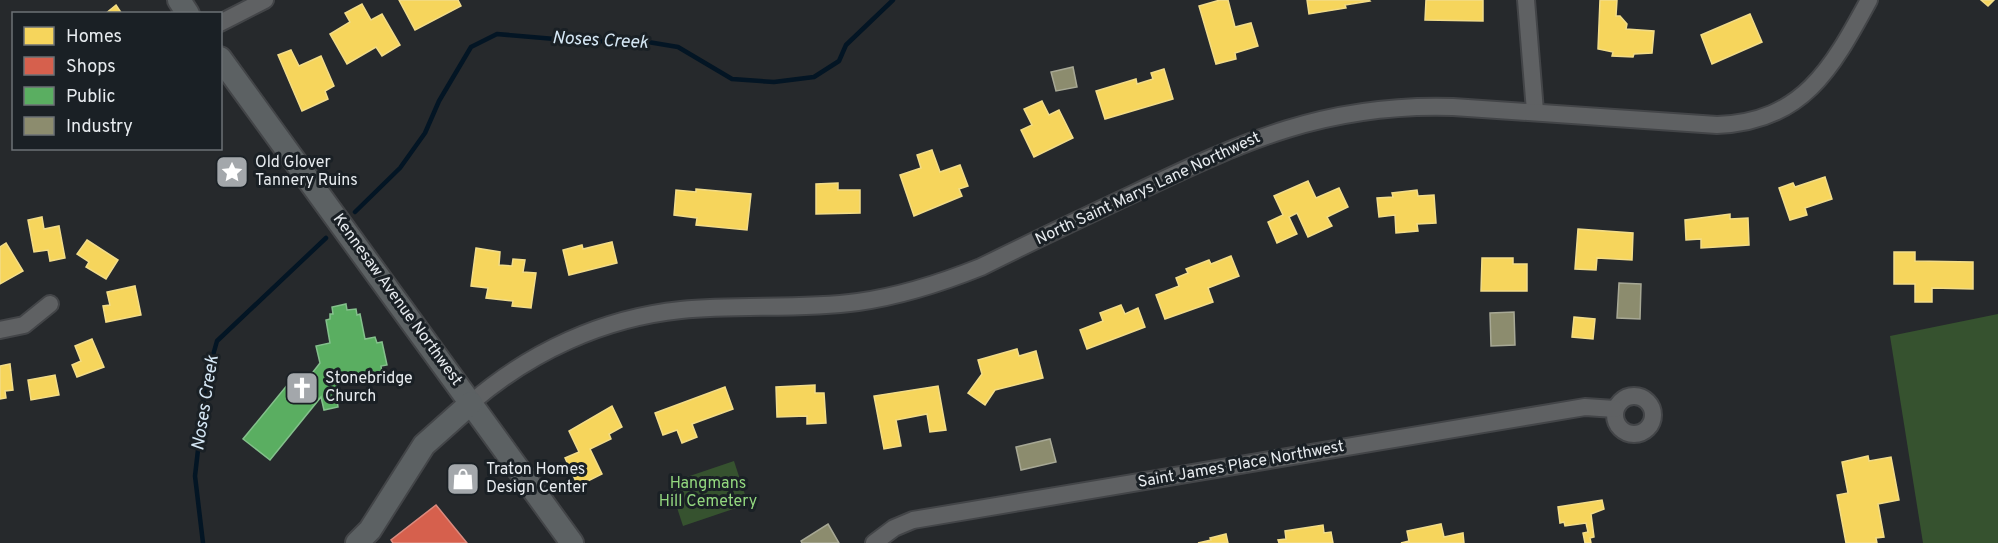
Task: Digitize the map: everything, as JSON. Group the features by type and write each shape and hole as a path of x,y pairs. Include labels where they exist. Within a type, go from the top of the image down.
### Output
{"street":[{"path":"222,22 265,0"},
{"path":"1526,0 1535,111"},
{"name":"North Saint Marys Lane Northwest","path":"471,403 554,347 620,321 682,310 861,302 949,280 981,267 1227,149 1307,122 1362,111 1413,106 1535,111 1717,124 1749,122 1766,117 1797,101 1824,75 1869,0"},
{"name":"Kennesaw Avenue Northwest","path":"222,61 572,543"},
{"path":"0,330 24,325 50,304"},
{"path":"357,543 370,530 424,445 471,403"},
{"name":"Saint James Place Northwest","path":"874,543 894,528 913,520 1586,407 1615,409"}],"green space":[{"path":"1998,314 1998,543 1923,543 1890,336"},
{"name":"Hangmans Hill Cemetery","path":"734,461 748,504 683,526 669,483"}],"building: Homes":[{"path":"399,0 458,0 461,6 415,30"},
{"path":"1228,0 1235,27 1251,23 1258,46 1235,53 1236,59 1216,64 1199,6"},
{"path":"1307,0 1370,1 1345,5 1346,8 1309,14"},
{"path":"1426,0 1483,0 1483,21 1425,20"},
{"path":"1600,0 1617,0 1616,16 1620,16 1627,24 1626,29 1654,31 1652,53 1634,54 1633,57 1612,56 1613,52 1598,49"},
{"path":"1981,0 1994,0 1988,6"},
{"path":"362,4 371,20 382,14 400,45 382,56 376,47 347,64 330,34 350,22 345,13"},
{"path":"116,5 121,12 107,12"},
{"path":"1750,14 1762,42 1712,64 1701,35"},
{"path":"291,50 299,66 321,56 334,86 325,91 328,99 302,111 278,55"},
{"path":"1164,69 1173,99 1105,119 1096,91 1136,79 1137,84 1153,79 1151,73"},
{"path":"1042,101 1049,115 1059,110 1073,138 1034,157 1021,130 1032,125 1024,109"},
{"path":"932,150 940,172 960,165 968,186 959,189 962,196 914,216 900,175 921,168 917,155"},
{"path":"1825,177 1832,199 1805,208 1807,215 1790,220 1779,188 1793,183 1795,187"},
{"path":"1308,181 1316,198 1339,188 1348,207 1327,217 1332,226 1308,237 1297,213 1289,217 1297,234 1277,243 1268,222 1283,215 1274,196"},
{"path":"838,183 838,190 860,190 860,213 816,214 816,184"},
{"path":"696,189 751,194 747,230 696,225 697,218 674,215 676,190 696,192"},
{"path":"1417,190 1418,196 1434,195 1436,223 1417,224 1418,231 1396,233 1395,215 1379,217 1377,198 1393,197 1392,193"},
{"path":"1730,214 1730,219 1748,218 1749,245 1701,248 1701,239 1686,240 1685,220"},
{"path":"42,217 44,229 59,226 65,258 50,261 48,250 34,252 28,220"},
{"path":"1578,229 1633,233 1632,260 1597,258 1596,270 1575,269"},
{"path":"87,240 118,260 106,279 86,267 89,262 77,254"},
{"path":"612,242 617,263 569,275 563,250 582,245 583,249"},
{"path":"6,243 23,271 0,284 0,247"},
{"path":"476,248 500,252 499,265 512,266 513,259 525,260 523,272 536,273 531,308 512,306 513,301 486,298 488,288 471,286"},
{"path":"1894,252 1915,252 1915,261 1973,262 1973,289 1932,288 1932,302 1915,302 1915,284 1894,284"},
{"path":"1231,256 1239,276 1208,288 1213,302 1165,319 1156,295 1179,286 1176,278 1188,273 1186,269 1209,260 1211,264"},
{"path":"1482,258 1513,258 1513,264 1527,264 1527,291 1481,291"},
{"path":"135,286 141,315 106,322 103,306 110,305 107,292"},
{"path":"1121,305 1125,314 1138,308 1145,327 1087,349 1080,330 1103,321 1100,313"},
{"path":"1574,317 1595,319 1593,339 1572,337"},
{"path":"92,339 104,367 77,377 72,365 81,361 75,346"},
{"path":"1017,349 1019,356 1036,351 1043,378 995,390 985,405 968,393 982,374 978,360"},
{"path":"10,364 13,390 5,391 6,398 0,399 0,366"},
{"path":"55,375 59,395 31,400 28,380"},
{"path":"815,385 815,393 824,393 826,423 807,424 807,416 777,417 776,387"},
{"path":"938,386 946,430 930,432 927,414 896,420 901,446 884,449 874,396"},
{"path":"725,387 733,409 692,424 697,437 682,443 677,430 663,435 655,413"},
{"path":"612,406 622,427 609,434 611,439 590,449 602,474 578,486 565,458 579,452 569,431"},
{"path":"1868,456 1869,461 1891,457 1899,500 1878,504 1884,537 1876,538 1877,543 1846,543 1837,495 1848,493 1842,462"},
{"path":"1602,500 1604,509 1591,514 1594,537 1590,538 1591,543 1585,543 1583,533 1588,532 1586,523 1565,526 1564,522 1560,523 1558,507"},
{"path":"1441,524 1444,537 1463,533 1464,543 1401,543 1409,541 1407,531"},
{"path":"1323,525 1324,533 1331,532 1333,543 1279,543 1278,540 1286,539 1285,531"},
{"path":"1226,534 1228,543 1198,543 1211,540 1210,538"}],"building: Shops":[{"path":"436,505 467,543 393,543 391,540"}],"building: Public":[{"path":"346,304 347,310 356,309 357,315 360,314 365,339 375,337 377,343 382,342 387,365 381,366 382,372 337,381 340,393 336,394 338,407 324,410 321,397 270,460 243,439 293,378 305,388 308,384 306,381 320,363 316,346 330,343 326,320 330,319 330,314 333,314 332,307"}],"building: Industry":[{"path":"1073,67 1077,87 1056,91 1051,72"},
{"path":"1619,283 1641,284 1640,319 1617,318"},
{"path":"1514,312 1515,345 1491,346 1490,313"},
{"path":"1050,439 1056,462 1021,470 1016,447"},
{"path":"828,524 839,543 802,543 801,541"}],"waterway":[{"name":"Noses Creek","path":"355,212 400,168 425,133 439,101 471,47 497,34 590,42 630,39 678,47 732,79 774,82 814,77 839,61 846,45 893,0"},
{"name":"Noses Creek","path":"203,543 195,476 206,380 217,341 326,238"}],"place":[{"name":"Old Glover Tannery Ruins","path":"232,172"},
{"name":"Stonebridge Church","path":"302,388"},
{"name":"Traton Homes Design Center","path":"463,479"}]}
